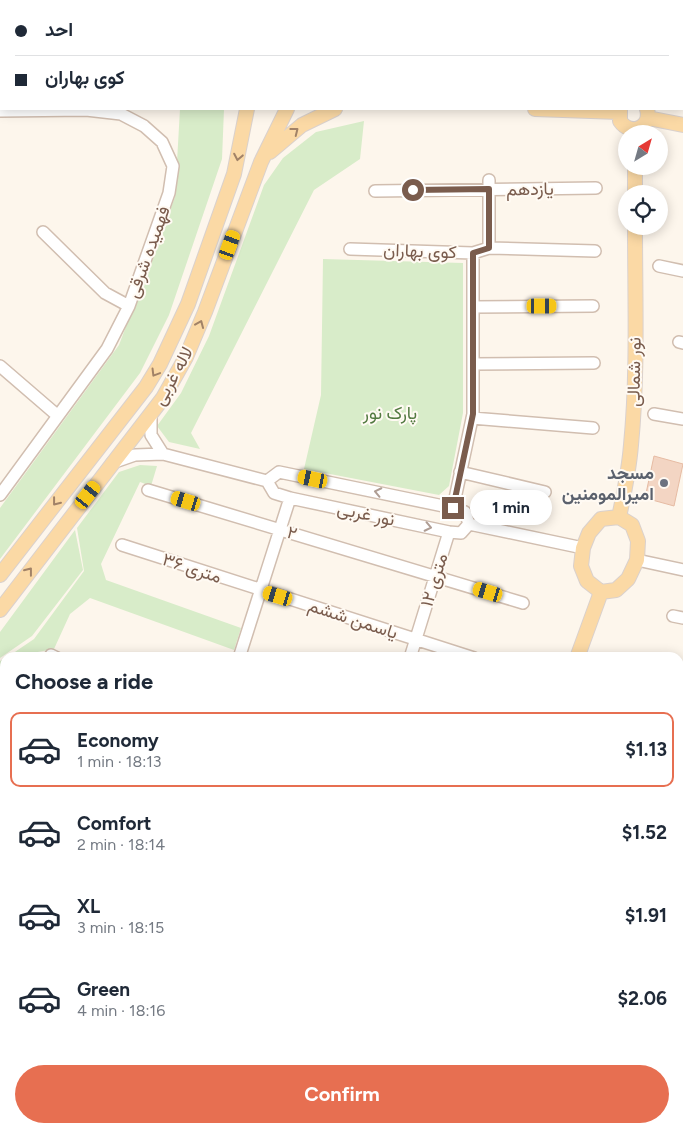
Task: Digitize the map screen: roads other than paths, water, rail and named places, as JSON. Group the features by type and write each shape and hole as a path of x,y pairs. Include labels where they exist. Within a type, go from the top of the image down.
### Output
{"main road":[{"name":"لاله غربی","path":"0,574 146,387 160,364 188,304 234,174 247,110"},
{"name":"لاله غربی","path":"0,610 163,398 186,357 205,312 261,162 287,110"},
{"path":"261,162 274,147 302,125 333,110"},
{"path":"619,110 622,125"},
{"path":"647,113 683,125"},
{"name":"نور شمالی","path":"619,517 626,482 632,428 635,335 635,235"},
{"path":"619,517 632,525 638,541 637,560 628,579 616,590 601,592 587,581 581,566 583,548 589,533 601,520 619,517"},
{"path":"579,652 601,592"}],"street":[{"name":"فهمیده شرقی","path":"0,112 86,110 120,114 144,126 162,142 173,166 169,193 129,306 107,349 0,495"},
{"path":"489,184 489,248"},
{"name":"یازدهم","path":"375,191 489,184 596,188"},
{"path":"43,232 105,293 129,306"},
{"path":"473,253 489,248 595,251"},
{"name":"کوی بهاران","path":"350,249 473,253 472,418 453,508"},
{"path":"659,266 683,271"},
{"path":"473,306 593,306"},
{"path":"473,364 594,363"},
{"path":"0,366 58,416"},
{"path":"151,414 151,435 163,454"},
{"path":"654,414 683,419"},
{"path":"472,418 593,428"},
{"name":"نور غربی","path":"112,463 135,455 163,454 267,481 274,492 290,498 449,532"},
{"name":"نور غربی","path":"267,481 279,472 453,508"},
{"path":"460,472 545,492"},
{"name":"۲","path":"148,490 523,603"},
{"path":"241,652 290,498"},
{"path":"453,508 465,512 469,524"},
{"path":"449,532 461,533 469,524"},
{"path":"469,524 583,548"},
{"name":"۱۲ متری","path":"412,652 449,532"},
{"name":"۳۶ متری","path":"122,545 261,590"},
{"path":"637,560 683,570"},
{"name":"یاسمن ششم","path":"261,590 416,639"},
{"path":"416,639 456,652"}],"place":[{"name":"مسجد امیرالمومنین","path":"664,483"}],"park label":[{"name":"پارک نور","path":"390,413"}]}
